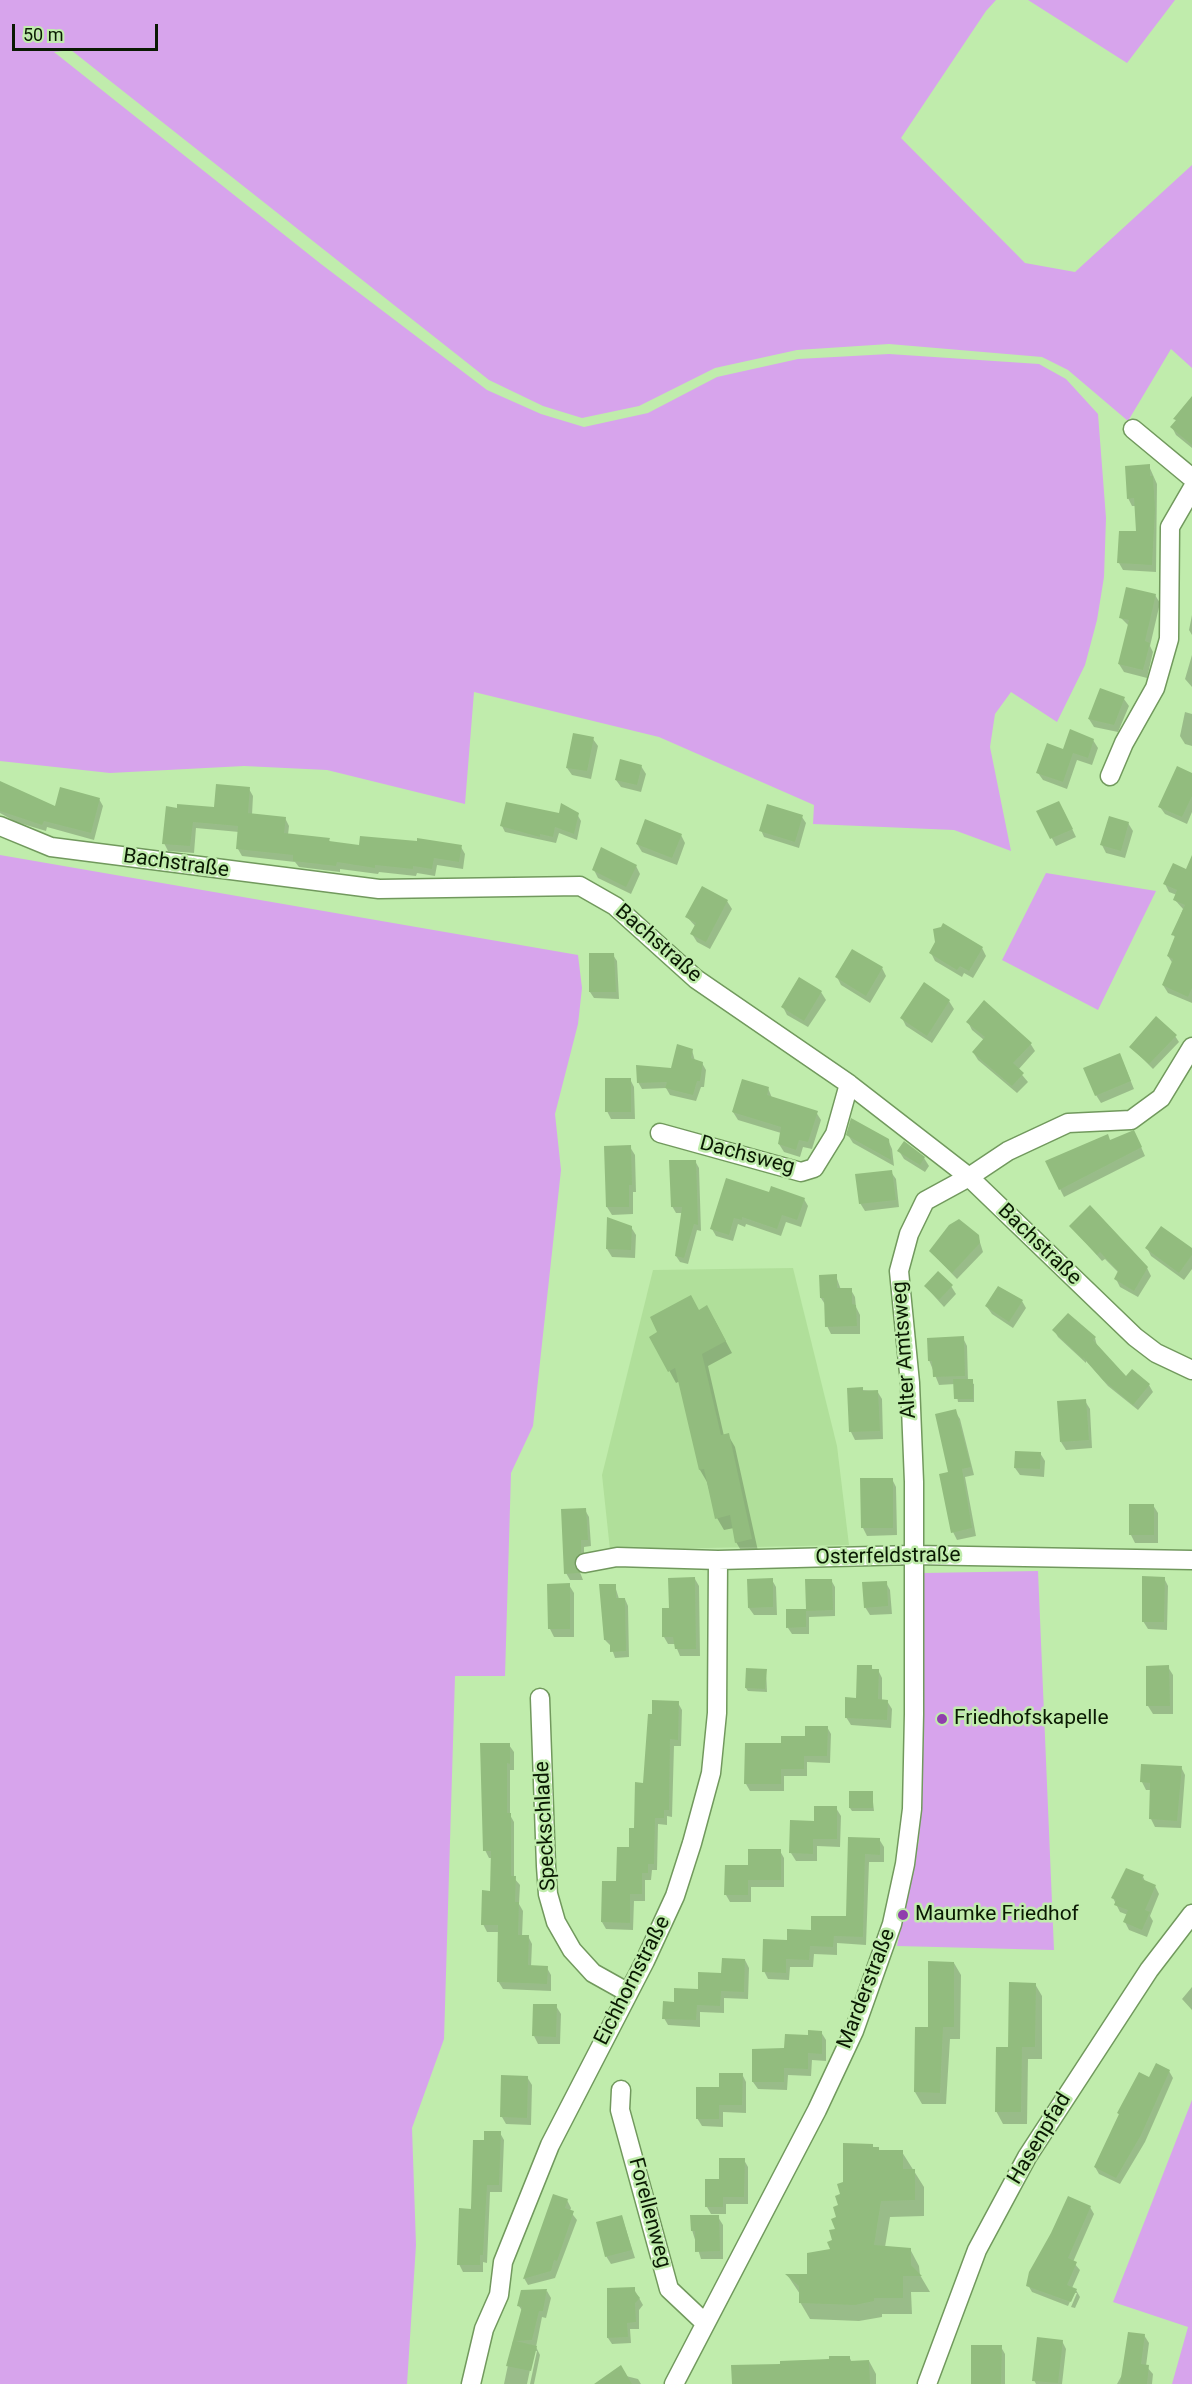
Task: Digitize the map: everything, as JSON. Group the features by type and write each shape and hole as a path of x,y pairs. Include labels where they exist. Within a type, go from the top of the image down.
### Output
{"street":[{"path":"1133,429 1192,478"},
{"path":"1110,776 1124,743 1155,688 1169,639 1170,526 1192,489"},
{"name":"Bachstraße","path":"0,826 51,847 262,876 379,889 580,886 615,906 696,979 849,1084 969,1177 1135,1337 1156,1353 1192,1370"},
{"name":"Alter Amtsweg","path":"913,1555 910,1383 899,1271 909,1234 925,1201 969,1177 1008,1151 1068,1123 1131,1120 1161,1098 1192,1047"},
{"name":"Dachsweg","path":"660,1133 801,1172 814,1168 836,1134 849,1084"},
{"name":"Osterfeldstraße","path":"585,1563 617,1557 718,1560 913,1555 1192,1560"},
{"name":"Marderstraße","path":"674,2384 704,2322 817,2110 872,1986 892,1924 905,1864 912,1809 913,1555"},
{"name":"Eichhornstraße","path":"471,2384 484,2329 499,2295 503,2262 549,2145 675,1896 711,1773 717,1713 718,1560"},
{"name":"Speckschlade","path":"540,1698 548,1894 556,1922 572,1950 593,1973 627,1992"},
{"name":"Hasenpfad","path":"927,2384 976,2250 1027,2157 1149,1970 1192,1914"},
{"name":"Forellenweg","path":"621,2090 620,2110 669,2289 704,2322"}],"shaded area":[{"path":"0,0 996,0 986,11 901,138 1025,263 1075,272 1192,165 1192,368 1171,349 1128,421 1068,370 1042,357 889,344 797,350 715,368 639,406 582,418 543,406 489,380 71,50 54,52 321,264 487,390 541,414 584,427 648,413 717,377 798,359 889,354 1039,364 1066,379 1098,414 1106,518 1104,577 1097,620 1085,665 1057,722 1011,692 995,714 990,747 1011,851 954,830 813,824 814,805 659,737 474,692 465,804 327,770 244,766 110,773 0,761"},
{"path":"1028,0 1175,0 1127,63"},
{"path":"0,855 578,955 582,988 578,1024 555,1114 561,1170 533,1426 511,1473 505,1676 455,1676 444,2039 412,2128 416,2245 407,2384 0,2384"},
{"path":"1046,873 1156,891 1098,1010 1002,960"},
{"path":"793,1268 837,1446 849,1545 610,1550 602,1475 653,1270"},
{"path":"1038,1571 1054,1950 897,1946 919,1840 924,1573"},
{"path":"1192,2100 1192,2384 1172,2384 1188,2327 1113,2302"}],"building":[{"path":"1192,396 1192,445 1170,427 1176,420 1173,419"},
{"path":"1150,464 1155,509 1152,565 1117,563 1119,531 1136,531 1134,498 1127,499 1125,466"},
{"path":"1126,587 1156,594 1145,641 1150,643 1143,670 1118,664 1129,620 1119,618"},
{"path":"1100,688 1125,697 1114,725 1088,719"},
{"path":"1070,729 1094,739 1088,758 1073,753 1063,782 1036,773 1047,743 1063,749"},
{"path":"573,733 594,737 587,771 566,768"},
{"path":"620,759 642,765 637,785 615,780"},
{"path":"1177,766 1192,773 1192,796 1182,817 1158,807"},
{"path":"0,781 55,806 60,787 100,798 91,833 44,821 42,825 0,811"},
{"path":"216,784 250,787 248,813 286,817 284,833 330,838 329,841 359,845 360,836 417,841 417,838 462,845 459,862 434,858 432,869 413,866 413,869 375,865 375,868 337,862 336,866 293,861 293,855 236,849 238,826 193,822 190,846 162,844 166,806 177,808 177,804 214,807"},
{"path":"1059,801 1073,829 1050,839 1036,811"},
{"path":"506,802 559,813 561,803 579,813 574,834 555,827 553,837 540,834 540,837 500,826"},
{"path":"767,804 803,815 795,842 759,831"},
{"path":"1109,816 1129,822 1121,851 1100,845"},
{"path":"645,819 682,834 672,858 636,844"},
{"path":"601,847 637,865 626,887 592,870"},
{"path":"1192,855 1192,988 1188,997 1162,985 1173,959 1167,956 1175,936 1171,935 1185,905 1173,900 1177,890 1163,884 1173,863 1186,869"},
{"path":"702,886 728,900 706,942 690,934 696,923 685,917"},
{"path":"943,923 983,947 969,971 960,966 957,970 929,953 935,942 933,929 941,927"},
{"path":"852,949 883,967 866,996 835,977"},
{"path":"589,953 614,953 616,992 589,992"},
{"path":"799,977 822,991 804,1021 781,1007"},
{"path":"924,982 950,1000 927,1036 900,1018"},
{"path":"984,1000 1032,1043 1013,1063 1024,1073 1012,1086 972,1052 985,1037 966,1022"},
{"path":"1156,1016 1177,1035 1149,1064 1129,1047"},
{"path":"677,1044 693,1049 691,1058 703,1062 700,1081 697,1081 693,1095 665,1088 667,1082 637,1083 636,1065 671,1068"},
{"path":"1120,1053 1131,1081 1095,1096 1083,1068"},
{"path":"605,1078 631,1078 631,1112 605,1112"},
{"path":"742,1079 769,1087 767,1095 818,1111 808,1142 799,1140 796,1150 778,1144 781,1127 732,1112"},
{"path":"851,1118 889,1139 891,1160 846,1135"},
{"path":"1134,1130 1142,1147 1059,1190 1045,1161 1108,1134 1110,1140"},
{"path":"904,1141 925,1157 920,1165 897,1151"},
{"path":"631,1145 632,1185 629,1185 629,1207 606,1207 604,1146"},
{"path":"669,1160 696,1160 698,1225 694,1224 684,1258 675,1256 682,1207 671,1207"},
{"path":"892,1170 896,1200 859,1204 855,1174"},
{"path":"726,1178 769,1192 771,1186 805,1198 797,1220 782,1215 777,1229 742,1217 742,1220 734,1218 729,1235 710,1229"},
{"path":"1090,1205 1148,1267 1134,1291 1114,1279 1118,1271 1100,1252 1097,1255 1069,1226"},
{"path":"607,1217 632,1226 631,1250 606,1249"},
{"path":"959,1219 979,1235 980,1243 952,1273 929,1251 949,1225"},
{"path":"1161,1226 1192,1248 1192,1255 1179,1273 1145,1248"},
{"path":"938,1271 953,1285 939,1300 924,1286"},
{"path":"837,1274 837,1288 852,1288 852,1304 856,1305 857,1326 825,1327 824,1298 820,1298 819,1275"},
{"path":"998,1286 1023,1300 1009,1322 985,1306"},
{"path":"691,1295 699,1310 707,1305 726,1341 702,1354 721,1435 729,1433 752,1539 735,1543 730,1515 715,1519 704,1469 699,1470 675,1368 668,1372 649,1337 657,1332 650,1317"},
{"path":"1068,1313 1096,1337 1093,1340 1126,1376 1132,1369 1150,1384 1133,1405 1103,1380 1083,1357 1084,1360 1052,1330"},
{"path":"964,1336 965,1376 933,1377 932,1361 928,1361 927,1338"},
{"path":"953,1379 973,1379 973,1399 954,1399"},
{"path":"863,1387 863,1391 878,1390 880,1431 849,1432 847,1388"},
{"path":"1086,1399 1089,1440 1060,1442 1057,1401"},
{"path":"956,1409 971,1467 962,1469 972,1528 951,1533 939,1474 948,1472 935,1414"},
{"path":"1015,1451 1041,1452 1040,1469 1014,1468"},
{"path":"860,1478 893,1478 893,1528 861,1528"},
{"path":"1129,1504 1154,1504 1154,1535 1129,1535"},
{"path":"586,1508 588,1540 581,1540 581,1553 574,1560 574,1566 581,1573 564,1574 561,1509"},
{"path":"1142,1576 1165,1577 1164,1622 1142,1622"},
{"path":"695,1577 696,1649 675,1649 673,1637 662,1637 662,1608 669,1608 668,1578"},
{"path":"773,1578 773,1607 748,1608 747,1579"},
{"path":"805,1579 832,1579 833,1610 806,1611 806,1627 786,1628 786,1609 806,1609"},
{"path":"887,1581 888,1606 864,1608 862,1582"},
{"path":"570,1583 570,1629 548,1629 547,1584"},
{"path":"599,1584 616,1584 616,1598 625,1598 626,1651 610,1652 610,1640 604,1640"},
{"path":"857,1665 872,1665 872,1669 879,1669 878,1699 888,1700 887,1720 845,1718 845,1697 856,1698"},
{"path":"1169,1665 1170,1706 1146,1706 1146,1666"},
{"path":"746,1668 767,1669 765,1689 745,1688"},
{"path":"652,1700 679,1701 678,1740 670,1739 669,1810 664,1810 664,1818 655,1818 654,1864 648,1864 648,1873 642,1873 642,1894 630,1894 630,1923 601,1922 602,1881 616,1881 617,1847 629,1847 629,1828 634,1828 635,1782 643,1783 648,1714 652,1714"},
{"path":"805,1726 828,1726 827,1756 804,1756 804,1769 781,1769 781,1784 744,1784 745,1743 781,1743 781,1736 805,1736"},
{"path":"480,1743 510,1743 510,1764 507,1763 507,1813 511,1813 511,1876 516,1876 515,1902 519,1902 518,1935 529,1935 528,1965 548,1966 547,1984 497,1982 498,1925 481,1925 482,1890 490,1891 491,1851 483,1851"},
{"path":"1141,1764 1182,1766 1177,1821 1149,1819 1150,1783 1140,1782"},
{"path":"849,1791 873,1791 873,1808 849,1808"},
{"path":"814,1806 837,1806 837,1839 813,1839 813,1854 789,1853 790,1820 814,1821"},
{"path":"848,1837 880,1838 880,1855 865,1854 863,1937 834,1936 833,1947 810,1946 809,1960 786,1959 786,1973 762,1972 763,1939 787,1940 787,1929 811,1930 811,1916 846,1916"},
{"path":"748,1849 781,1849 781,1880 748,1880 748,1895 724,1895 725,1865 748,1865"},
{"path":"1126,1868 1144,1875 1142,1879 1156,1885 1145,1910 1150,1912 1142,1930 1123,1922 1128,1910 1114,1905 1116,1900 1111,1898"},
{"path":"722,1958 745,1959 744,1992 721,1991 720,2006 697,2005 696,2020 662,2019 663,2001 674,2002 674,1988 698,1989 698,1972 721,1973"},
{"path":"928,1961 954,1962 954,2027 943,2027 940,2093 914,2092 915,2027 928,2027"},
{"path":"1009,1982 1036,1983 1035,2047 1022,2047 1021,2112 995,2112 996,2047 1008,2047"},
{"path":"533,2004 557,2004 556,2037 532,2036"},
{"path":"808,2030 822,2031 822,2054 808,2053 808,2069 784,2068 784,2082 752,2082 752,2049 784,2048 785,2034 808,2035"},
{"path":"1156,2063 1170,2070 1141,2135 1116,2178 1094,2167 1119,2114 1117,2113 1139,2072 1149,2077"},
{"path":"719,2073 743,2073 742,2105 719,2105 719,2119 696,2119 696,2087 719,2087"},
{"path":"501,2075 528,2076 527,2118 500,2117"},
{"path":"484,2131 501,2131 499,2185 487,2185 483,2255 480,2255 480,2265 457,2265 459,2208 471,2209 473,2140 484,2140"},
{"path":"843,2143 873,2144 873,2147 879,2147 879,2150 903,2150 903,2169 915,2169 915,2200 881,2201 874,2245 911,2248 911,2265 922,2276 903,2276 903,2298 874,2298 874,2301 855,2305 799,2303 799,2286 785,2274 807,2274 807,2253 830,2249 827,2242 832,2240 829,2230 835,2229 831,2219 836,2217 833,2207 838,2205 835,2196 840,2194 837,2184 843,2182"},
{"path":"719,2158 745,2158 744,2197 723,2197 723,2207 705,2207 705,2179 719,2179"},
{"path":"553,2194 568,2199 565,2208 574,2211 557,2261 554,2260 551,2271 523,2279"},
{"path":"1068,2196 1091,2206 1068,2258 1077,2262 1067,2285 1077,2289 1071,2302 1026,2286 1029,2272"},
{"path":"622,2215 632,2250 605,2257 596,2222"},
{"path":"690,2215 719,2215 720,2251 695,2252 695,2231 691,2231"},
{"path":"635,2287 635,2292 640,2298 635,2303 636,2322 627,2323 628,2337 607,2338 607,2288"},
{"path":"547,2289 543,2311 539,2311 532,2340 516,2341 537,2346 531,2371 506,2366 522,2307 517,2306 521,2290"},
{"path":"1128,2332 1145,2334 1141,2364 1149,2365 1147,2384 1120,2384"},
{"path":"1037,2337 1063,2340 1058,2383 1032,2381"},
{"path":"971,2345 1002,2345 1001,2384 971,2384"},
{"path":"829,2356 850,2356 850,2361 869,2360 870,2384 732,2384 731,2365 780,2364 780,2361 829,2359"},
{"path":"621,2365 632,2384 594,2384"}],"place":[{"name":"Friedhofskapelle","path":"942,1719"},
{"name":"Maumke Friedhof","path":"903,1915"}]}
